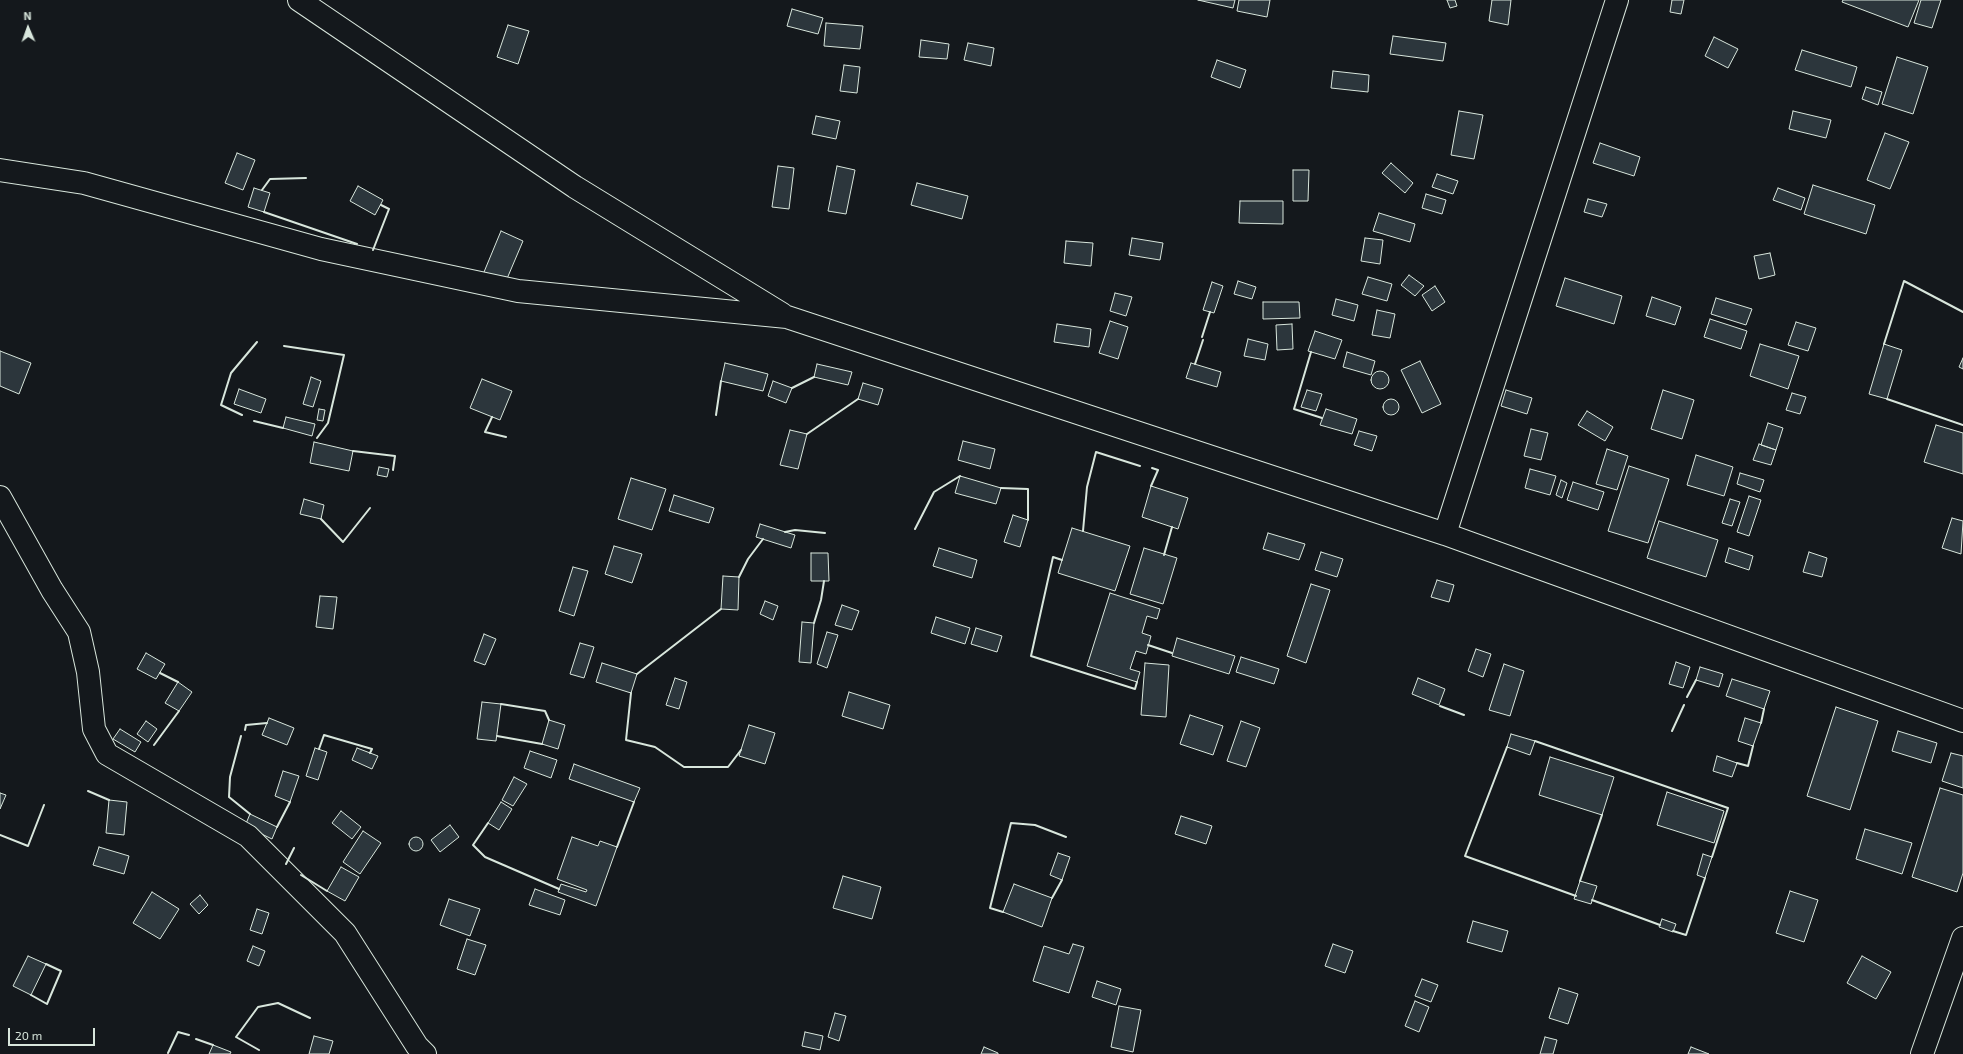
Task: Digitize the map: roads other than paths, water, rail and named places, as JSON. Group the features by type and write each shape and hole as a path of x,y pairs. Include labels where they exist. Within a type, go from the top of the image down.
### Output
{"street":[{"path":"299,0 575,186 787,317"},
{"path":"1445,534 1617,0"},
{"path":"0,170 84,183 321,249 518,291 787,317 1445,534 1963,721"},
{"path":"0,496 52,590 79,632 88,672 94,729 107,754 248,836 345,933 417,1046 425,1054"},
{"path":"1922,1054 1963,938"}]}
